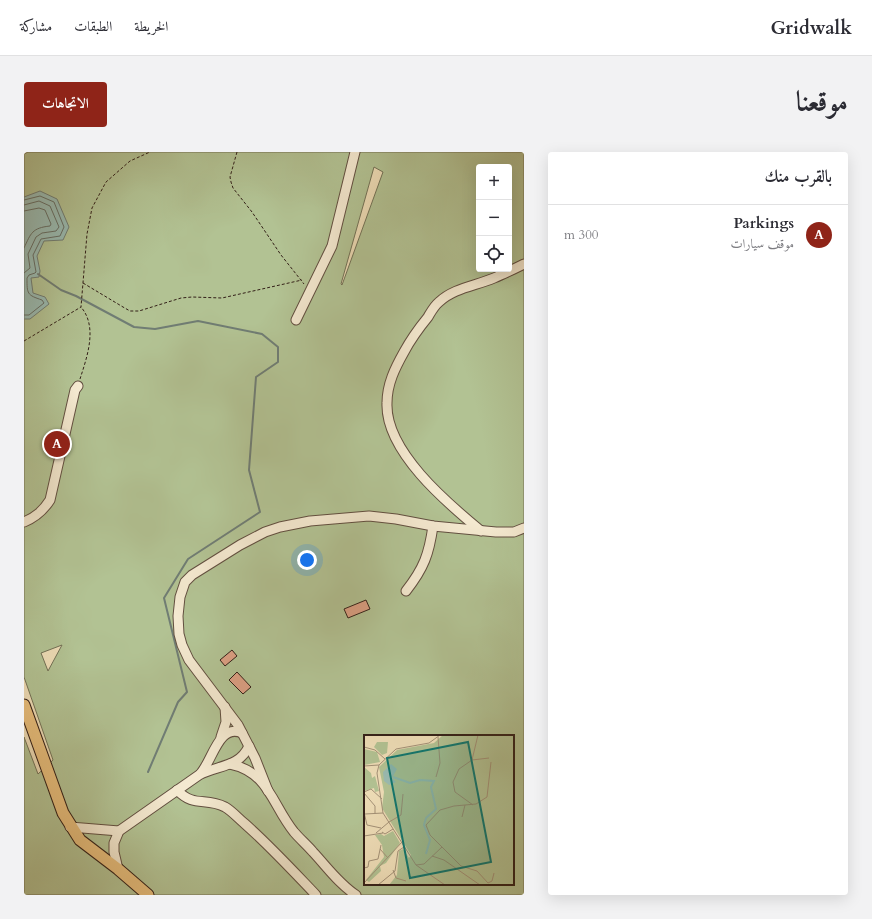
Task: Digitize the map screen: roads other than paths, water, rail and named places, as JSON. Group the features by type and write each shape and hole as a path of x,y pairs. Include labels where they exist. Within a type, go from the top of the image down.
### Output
{"main road":[{"path":"24,705 63,813 70,827 80,840 118,869 148,895"}],"street":[{"path":"296,320 332,246 355,152"},
{"path":"481,531 432,488 418,472 403,450 394,434 387,415 388,388 393,371 410,340 439,302 453,292 493,278 524,264"},
{"path":"24,522 32,519 43,511 50,500 75,390 78,386"},
{"path":"268,791 249,746 236,721 190,660 182,645 179,634 178,616 180,597 185,582 192,575 265,532 280,527 310,521 370,516 433,526 504,533 514,532 524,528"},
{"path":"406,591 416,578 426,560 433,526"},
{"path":"199,775 207,766 225,729 226,714 223,702"},
{"path":"220,739 224,734 230,731 242,733"},
{"path":"118,869 114,852 114,843 119,831 199,775 209,770 230,764 244,756 249,746"},
{"path":"230,764 242,767 257,776 294,832 342,884 356,895"},
{"path":"177,790 185,798 194,801 208,801 225,807 278,854 316,895"},
{"path":"70,827 119,831"}],"water":[{"path":"40,191 57,199 69,227 63,240 44,241 37,256 40,271 39,277 31,278 33,293 45,297 49,304 30,319 24,319 24,197"}],"waterway":[{"path":"38,274 61,290 76,296 134,327 155,329 198,321 262,334 278,347 278,362 256,377 249,470 260,512 188,559 164,598 187,692 178,702 148,772"}],"place":[{"name":"Parkings","path":"57,444"}]}
